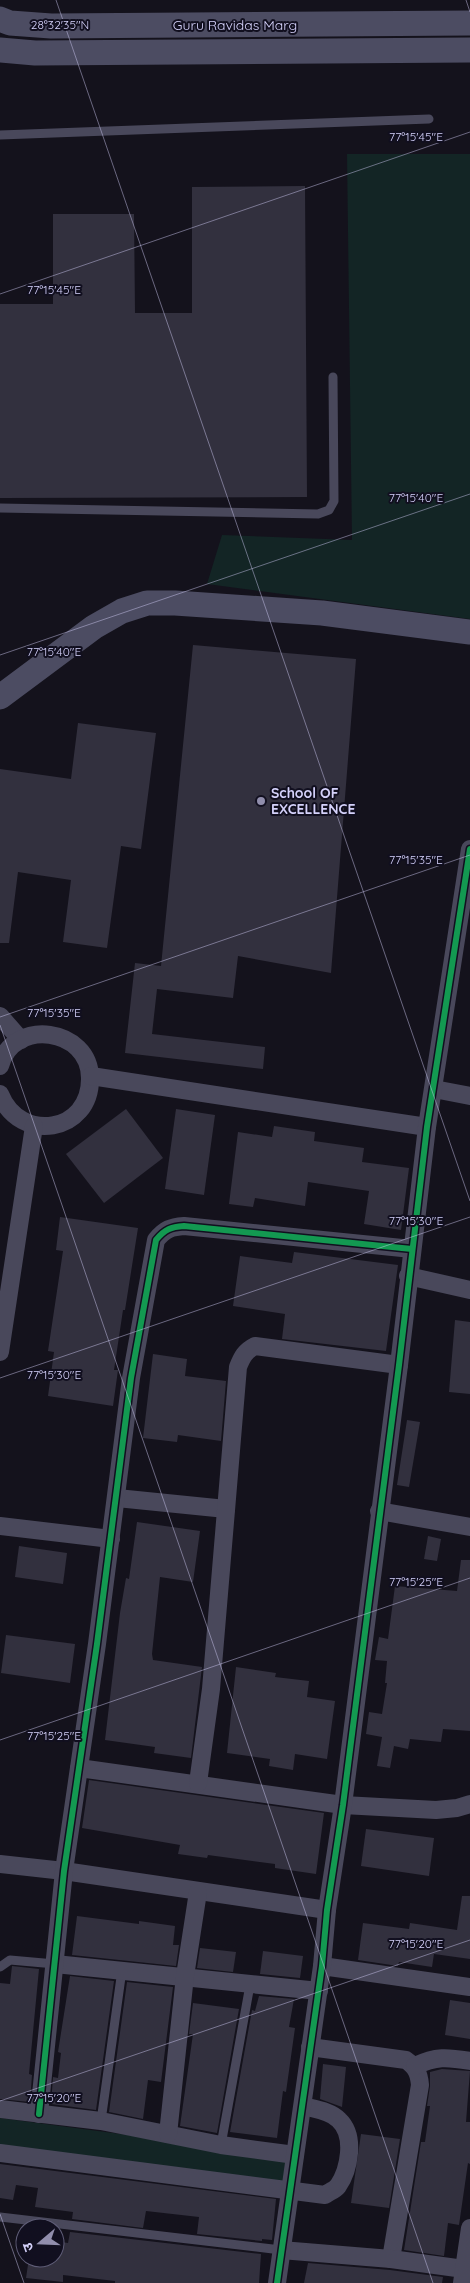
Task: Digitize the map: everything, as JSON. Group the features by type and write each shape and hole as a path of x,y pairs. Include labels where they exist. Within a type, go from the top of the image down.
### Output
{"main road":[{"name":"Guru Ravidas Marg","path":"0,20 10,23 51,26 470,23"},
{"name":"Guru Ravidas Marg","path":"0,50 35,53 470,50"},
{"path":"0,698 94,627 122,611 147,603 175,603 322,613 470,632"}],"street":[{"path":"277,2283 319,1991 327,1910 343,1805 399,1365 426,1127 466,915 470,849"},
{"path":"0,1016 20,1040"},
{"path":"0,1066 9,1049 20,1040 46,1033 59,1036 71,1042 84,1058 90,1076 90,1090 85,1103 77,1114 66,1122 53,1126 34,1126 13,1115 4,1104 0,1094"},
{"path":"90,1076 426,1127"},
{"path":"434,1089 470,1096"},
{"path":"0,1352 5,1273 34,1126"},
{"path":"39,2114 64,1871 111,1538 131,1378 152,1251 156,1240 164,1230 184,1226 412,1249"},
{"path":"408,1276 470,1290"},
{"path":"198,1783 211,1689 238,1367 248,1349 255,1346 399,1365"},
{"path":"116,1498 226,1509"},
{"path":"379,1511 470,1527"},
{"path":"0,1526 111,1538"},
{"path":"79,1768 198,1783 343,1805 436,1810 457,1808 470,1804"},
{"path":"0,1864 64,1871 327,1910"},
{"path":"168,2134 185,1976 198,1892"},
{"path":"55,1964 319,1991"},
{"path":"322,1966 470,1987"},
{"path":"310,2047 406,2060 415,2066 419,2075 420,2085 391,2259"},
{"path":"415,2066 430,2058 440,2057 470,2062"},
{"path":"0,2153 290,2190 313,2195 325,2195 337,2188 346,2169 349,2144 347,2132 339,2120 328,2114 303,2106"},
{"path":"0,2109 101,2121 221,2145 295,2155"},
{"path":"282,2250 391,2259 463,2276 470,2228"}],"lane":[{"path":"0,135 428,119"},
{"path":"0,508 318,514 328,510 334,501 333,377"},
{"path":"0,1968 10,1960 55,1964"},
{"path":"101,2121 122,1970"},
{"path":"221,2145 250,1985"},
{"path":"0,2217 282,2250"}],"shaded area":[{"path":"347,154 470,154 470,619 207,584 222,535 352,540"},
{"path":"0,2118 287,2156 284,2183 0,2145"}],"building":[{"path":"305,186 307,497 0,498 0,304 53,304 53,214 134,214 135,313 192,313 192,187"},
{"name":"School OF EXCELLENCE","path":"193,645 356,659 331,973 238,956 233,998 157,989 152,1034 265,1047 263,1069 125,1053 135,963 161,966"},
{"path":"78,723 156,733 141,849 121,846 107,948 63,942 71,880 18,872 9,943 0,943 0,769 71,779"},
{"path":"126,1109 163,1158 104,1203 66,1154"},
{"path":"176,1109 215,1115 204,1195 165,1189"},
{"path":"274,1126 315,1132 314,1141 364,1148 362,1162 409,1168 401,1230 364,1224 369,1191 308,1182 305,1206 255,1198 253,1207 229,1204 238,1132 272,1137"},
{"path":"60,1217 138,1228 114,1370 118,1370 113,1406 48,1396 54,1352 48,1351 63,1251 56,1250"},
{"path":"294,1252 398,1265 386,1351 282,1339 285,1314 233,1306 240,1256 292,1263"},
{"path":"455,1320 470,1322 470,1394 449,1392"},
{"path":"153,1354 187,1359 185,1376 226,1381 221,1441 178,1435 177,1442 143,1438"},
{"path":"407,1420 420,1422 409,1487 397,1485"},
{"path":"137,1522 200,1531 193,1582 160,1577 152,1654 153,1660 202,1667 191,1758 154,1753 155,1747 105,1740 120,1613 126,1578 129,1579"},
{"path":"428,1536 441,1539 437,1561 424,1559"},
{"path":"19,1546 67,1553 63,1584 15,1577"},
{"path":"461,1560 470,1560 470,1731 443,1729 441,1742 410,1739 408,1749 394,1746 390,1768 377,1766 382,1737 366,1734 369,1712 382,1714 387,1683 385,1683 387,1661 375,1660 379,1637 388,1639 395,1586 457,1591"},
{"path":"6,1635 75,1644 70,1683 1,1673"},
{"path":"236,1667 276,1673 275,1677 309,1681 307,1697 335,1701 327,1759 295,1754 293,1770 269,1766 270,1759 227,1753"},
{"path":"89,1780 324,1813 316,1874 275,1868 275,1864 208,1855 207,1858 178,1854 180,1845 82,1828"},
{"path":"366,1829 434,1838 429,1876 361,1866"},
{"path":"462,1896 470,1896 470,1959 434,1954 432,1967 399,1962 398,1966 358,1960 363,1923 409,1929 410,1923 457,1930"},
{"path":"77,1916 139,1924 139,1921 175,1926 173,1945 179,1945 176,1966 72,1955"},
{"path":"200,1948 236,1952 233,1972 197,1968"},
{"path":"263,1951 303,1956 300,1978 260,1974"},
{"path":"12,1966 39,1969 29,2074 32,2075 30,2102 0,2099 0,1983 10,1984"},
{"path":"70,1976 114,1981 96,2110 51,2104 53,2077 58,2078 61,2053 58,2052"},
{"path":"127,1982 173,1987 161,2082 148,2080 143,2119 109,2112"},
{"path":"259,1996 294,1999 289,2027 295,2028 286,2092 283,2091 277,2138 230,2132 252,2010 255,2011"},
{"path":"450,2000 470,2003 470,2039 445,2035"},
{"path":"193,2003 239,2009 217,2133 180,2126 193,2034 189,2034"},
{"path":"323,2064 346,2067 342,2107 320,2099"},
{"path":"442,2069 470,2071 466,2122 470,2122 470,2164 468,2163 459,2225 448,2223 444,2256 404,2250 421,2142 425,2142 430,2106 427,2106 430,2072"},
{"path":"361,2134 400,2139 389,2208 351,2203"},
{"path":"0,2164 276,2199 272,2240 262,2239 262,2241 197,2234 199,2217 146,2211 143,2228 72,2219 73,2212 35,2207 38,2188 16,2185 13,2200 0,2198"},
{"path":"70,2232 261,2254 259,2283 115,2283 115,2281 63,2275 63,2282 26,2278 28,2268 65,2268 65,2243 68,2243"},
{"path":"308,2263 443,2277 442,2283 304,2283"}],"cycle path":[{"path":"277,2283 343,1805 427,1127 470,849"},
{"path":"39,2114 64,1871 97,1644 131,1378 156,1240 168,1229 184,1226 412,1249"}],"place":[{"name":"School OF EXCELLENCE","path":"261,801"}]}
